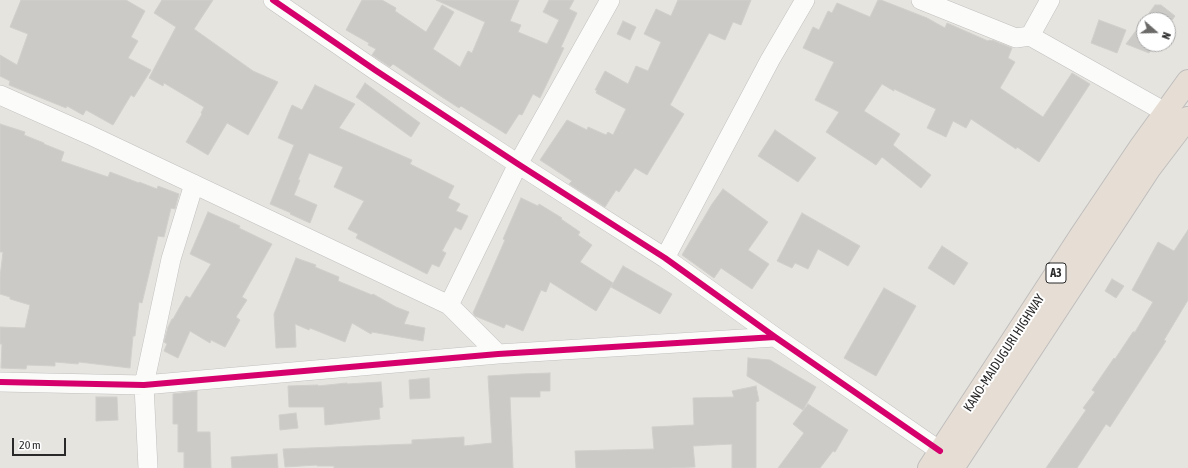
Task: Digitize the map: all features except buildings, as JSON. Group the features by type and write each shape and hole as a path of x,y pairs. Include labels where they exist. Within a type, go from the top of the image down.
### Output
{"highway":[{"name":"KANO-MAIDUGURI HIGHWAY","path":"941,462 1081,236 1141,146 1188,81"},
{"name":"KANO-MAIDUGURI HIGHWAY","path":"941,462 1150,168 1188,118"}],"street":[{"path":"449,305 518,164 610,0"},
{"path":"665,258 770,60 805,0"},
{"path":"920,0 1016,38 1030,36 1165,112"},
{"path":"1030,36 1050,0"},
{"path":"280,2 375,70 665,258 775,337 941,462"},
{"path":"0,95 90,135 449,305 498,354"},
{"path":"148,468 144,385 171,259 194,184"},
{"path":"0,382 144,385 498,354 775,337"}],"cycle path":[{"path":"273,0 375,70 665,258 775,337 940,451"},
{"path":"0,382 144,385 498,354 775,337"}]}
